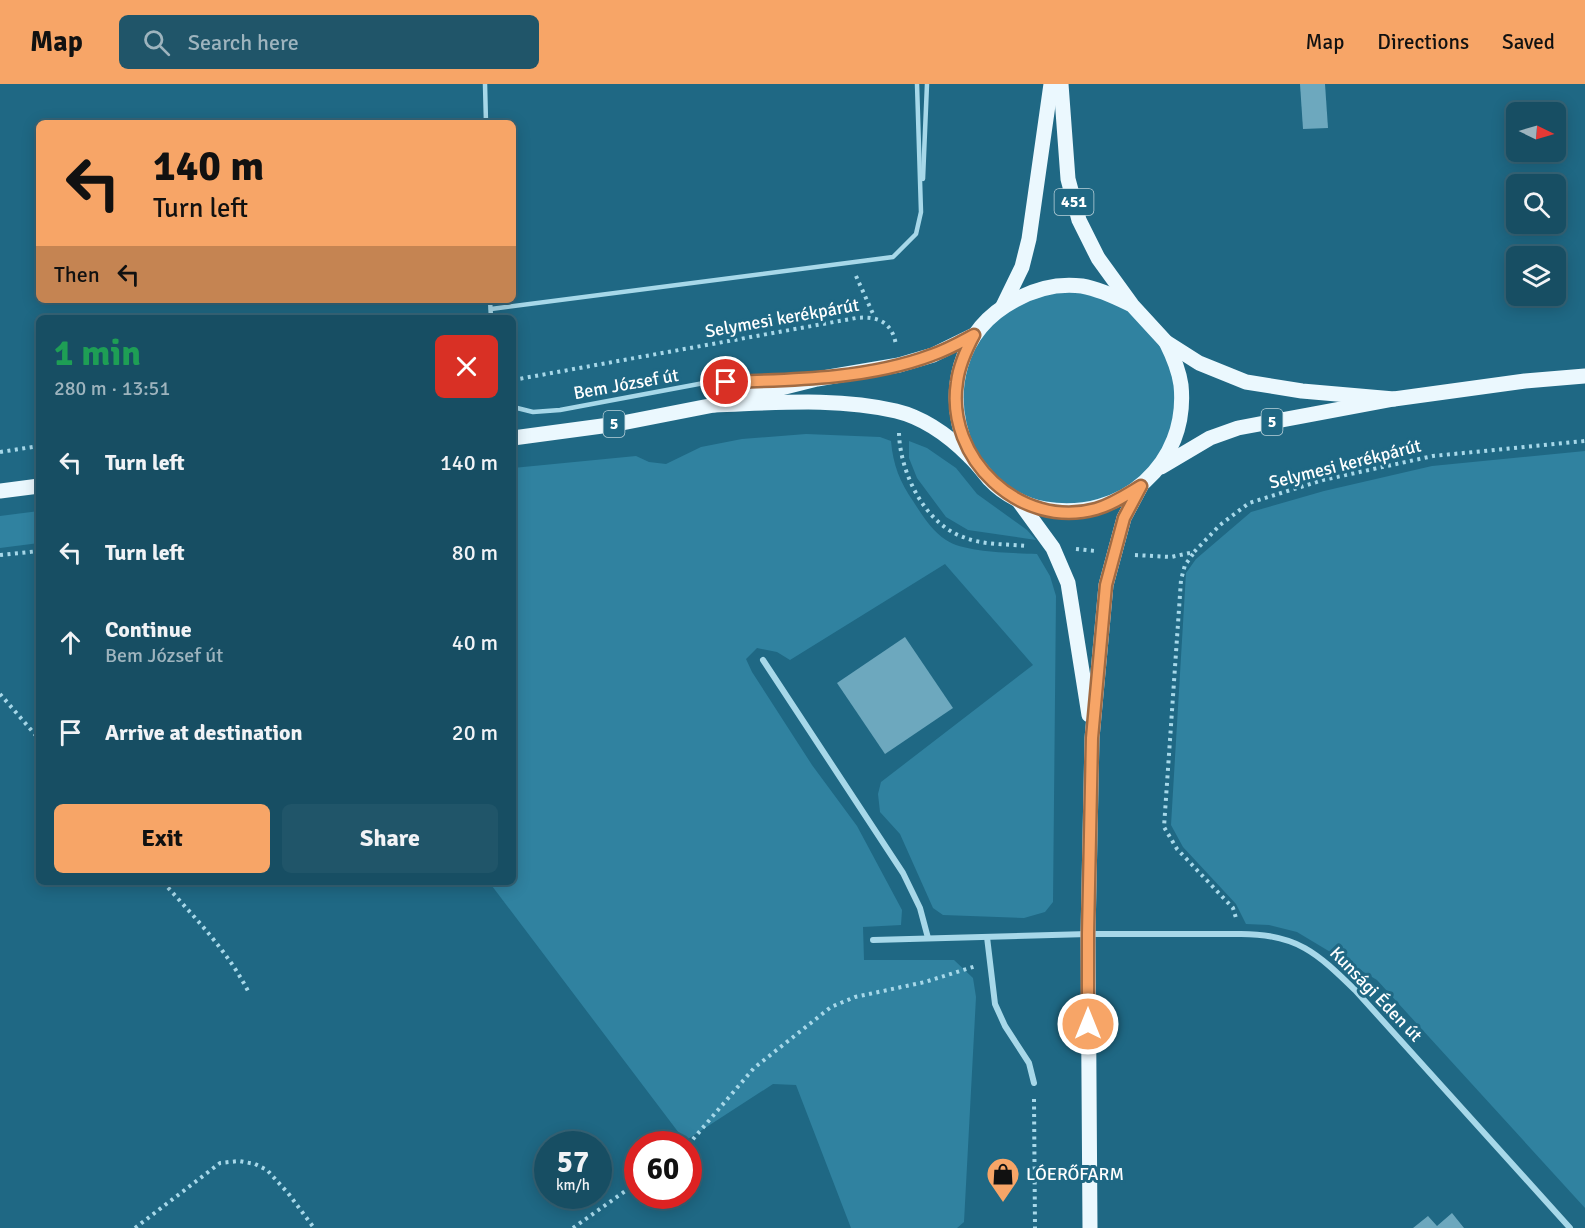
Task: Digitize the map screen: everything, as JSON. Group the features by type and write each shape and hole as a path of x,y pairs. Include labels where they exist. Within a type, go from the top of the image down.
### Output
{"main road":[{"name":"451","path":"1003,306 1022,267 1029,239 1051,84"},
{"name":"451","path":"1061,84 1068,179 1079,220 1098,258 1132,305"},
{"name":"5","path":"971,457 961,434 956,409 956,383 963,358 974,335 1003,306 1027,293 1054,286 1081,286 1108,292 1132,305 1167,342 1199,363 1246,382 1302,391 1394,399"},
{"name":"5","path":"516,438 617,424 714,405 816,379 899,365 933,355 974,335"},
{"name":"5","path":"714,405 811,402 873,407 899,412 940,430 971,457 991,482 1018,500 1042,509 1068,512 1094,509 1119,500 1141,486 1158,469 1170,450 1178,429 1181,385 1176,363 1167,342"},
{"name":"5","path":"1158,469 1210,438 1238,428 1394,399 1525,381 1585,376"},
{"path":"0,490 36,486"},
{"path":"1090,1228 1088,934 1092,738 1106,585 1124,518 1141,486"},
{"path":"1018,500 1053,548 1068,583 1092,738"}],"street":[{"path":"763,660 903,873 920,908 928,938"},
{"name":"Kunsági Éden út","path":"873,940 1088,934 1263,934 1287,939 1324,960 1355,990 1570,1228"},
{"path":"987,937 988,963 995,1004 1005,1026 1029,1063 1034,1083"}],"lane":[{"path":"485,84 486,120"},
{"path":"917,84 921,212"},
{"path":"490,309 893,257 916,234 921,212 927,84"},
{"path":"490,303 490,315"},
{"name":"Bem József út","path":"516,408 533,412 560,410 704,383 816,379"}],"path":[{"path":"850,263 874,316"},
{"name":"Selymesi kerékpárút","path":"516,379 874,316 886,324 896,340 899,365"},
{"path":"899,412 900,451 905,471 916,492 948,531 965,538 990,543 1171,557 1194,552"},
{"name":"Selymesi kerékpárút","path":"1241,934 1233,908 1177,849 1164,827 1181,580 1185,564 1220,525 1250,503 1323,480 1433,456 1585,441"},
{"path":"0,452 36,446"},
{"path":"0,555 36,551"},
{"path":"0,694 36,736"},
{"path":"166,885 223,951 240,974 248,991"},
{"path":"700,1131 754,1068 831,1007 855,997 925,982 988,963"},
{"path":"1034,1083 1035,1228"},
{"path":"135,1228 220,1163 239,1161 255,1164 267,1170 288,1193 314,1228"},
{"path":"573,1228 624,1192"}],"shaded area":[{"path":"1068,291 1099,296 1119,304 1144,323 1163,348 1171,368 1176,399 1171,430 1163,450 1144,475 1119,494 1099,502 1068,507 1037,502 1017,494 992,475 973,450 965,430 960,399 965,368 973,348 992,323 1017,304 1037,296"},
{"path":"806,434 880,437 891,441 895,466 901,480 920,512 936,532 946,540 965,548 990,552 1037,554 1050,576 1056,596 1053,902 1045,912 1024,918 943,915 933,908 900,834 880,812 878,794 881,782 1033,665 945,564 790,660 777,652 757,648 746,659 812,765 857,826 902,910 901,925 863,927 864,960 954,960 973,978 976,997 964,1222 957,1228 851,1228 796,1085 773,1084 700,1131 677,1131 491,885 516,885 516,468 636,456 649,462 666,464 701,447 742,439"},
{"path":"909,441 927,448 956,468 977,494 1027,530 1036,540 968,530 946,517 917,478 909,458"},
{"path":"1585,451 1585,1208 1377,980 1297,932 1269,925 1246,924 1236,904 1183,847 1171,825 1186,573 1196,559 1251,512 1324,491 1432,466"},
{"path":"36,511 36,543 0,548 0,516"}],"building":[{"path":"1300,84 1325,84 1328,128 1303,129"},
{"path":"905,637 953,708 885,754 837,683"},
{"path":"1452,1213 1464,1228 1413,1228 1428,1216 1437,1226"}],"place":[{"name":"LÓERŐFARM","path":"1003,1203"}],"route":[{"path":"726,382 816,379 899,365 933,355 974,335 963,358 956,383 956,409 961,434 971,457 991,482 1018,500 1042,509 1068,512 1094,509 1119,500 1141,486 1124,518 1106,585 1092,738 1088,1024"}]}
